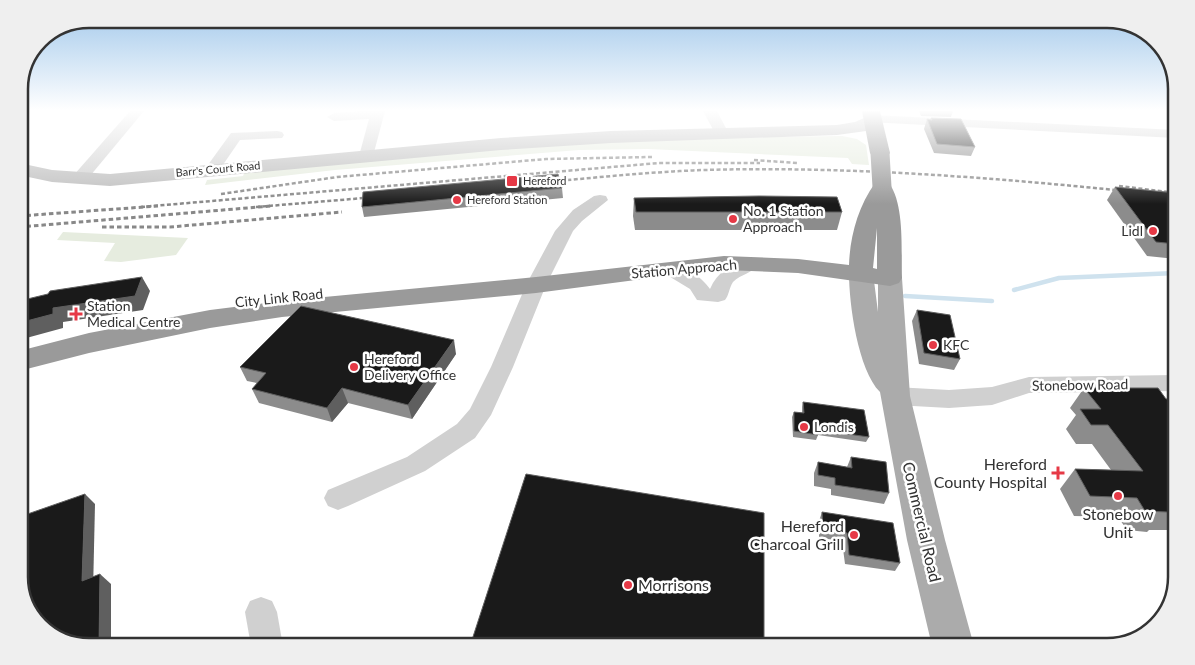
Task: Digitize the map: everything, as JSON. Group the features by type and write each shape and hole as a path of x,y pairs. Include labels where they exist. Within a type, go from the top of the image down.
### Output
{"highway":[{"name":"Commercial Road","path":"876,142 882,187 888,208 890,269"},
{"name":"Commercial Road","path":"861,265 871,206 882,187"},
{"name":"Station Approach","path":"540,280 724,251 861,265"},
{"name":"Station Approach","path":"540,280 724,263 798,266 861,265"},
{"path":"861,265 890,269"},
{"name":"City Link Road","path":"28,347 140,319 217,305 285,297 540,280"},
{"name":"City Link Road","path":"28,359 98,341 210,318 540,280"}],"main road":[{"name":"Commercial Road","path":"861,265 864,306 875,356 895,396"},
{"name":"Commercial Road","path":"890,269 895,396 926,540 951,638"}],"street":[{"path":"79,179 111,142"},
{"path":"213,170 232,142"},
{"path":"366,156 370,142"},
{"name":"Barr's Court Road","path":"28,171 79,179 110,180 537,142"},
{"path":"338,498 416,464 466,431 479,416 540,280 564,232 580,213 600,200"},
{"path":"669,268 711,296 734,271 750,264"},
{"name":"Stonebow Road","path":"895,396 949,399 992,396 1029,385 1168,383"},
{"path":"261,612 266,638"}],"shaded area":[{"path":"617,142 862,142 866,145 869,165 852,164 848,158 648,149 579,150 335,170 205,185 207,180 243,176 245,171"},
{"path":"63,232 188,238 176,255 121,262 104,261 115,243 57,240"}],"building":[{"path":"936,142 973,142 975,147 937,144"},
{"path":"558,174 562,188 362,207 363,192"},
{"path":"1115,187 1167,192 1167,243 1156,242"},
{"path":"837,197 842,212 636,212 634,198"},
{"path":"142,277 135,296 53,308 53,314 28,321 28,299 48,294 50,291"},
{"name":"Hereford Delivery Office","path":"301,306 454,340 408,405 342,388 327,408 252,389 266,373 240,367"},
{"path":"917,310 950,315 960,359 924,353"},
{"path":"1084,388 1158,388 1168,399 1167,512 1145,511 1137,498 1090,496 1075,469 1143,471 1108,425 1091,425 1080,409 1101,409"},
{"path":"803,402 864,410 869,437 818,430 818,435 794,431 794,412 804,413"},
{"path":"851,457 886,462 889,493 835,485 835,478 818,475 818,462 852,468"},
{"name":"Morrisons","path":"526,474 764,513 764,638 473,638"},
{"path":"85,494 82,581 100,574 99,638 81,637 65,633 45,620 38,610 31,596 28,580 28,514"},
{"path":"822,512 893,523 900,563 849,555 847,533 823,529"}],"waterway":[{"path":"1014,290 1059,278 1167,273"},
{"path":"905,296 992,301"}],"railway":[{"path":"221,194 337,177 546,159 652,157"},
{"path":"754,160 797,163"},
{"path":"141,207 659,163 760,163"},
{"path":"548,182 684,171 756,169 862,171 968,177 1126,191"},
{"path":"1119,186 1167,192"},
{"path":"256,207 376,197"},
{"path":"28,215 158,206"},
{"path":"28,226 271,206"},
{"path":"102,227 170,227 342,212"}],"place":[{"name":"Hereford","path":"512,181"},
{"name":"Hereford Station","path":"457,200"},
{"name":"No. 1 Station Approach","path":"733,219"},
{"name":"Lidl","path":"1153,231"},
{"name":"Station Medical Centre","path":"76,314"},
{"name":"KFC","path":"933,345"},
{"name":"Hereford Delivery Office","path":"354,367"},
{"name":"Londis","path":"804,427"},
{"name":"Hereford County Hospital","path":"1058,473"},
{"name":"Stonebow Unit","path":"1118,496"},
{"name":"Hereford Charcoal Grill","path":"854,535"},
{"name":"Morrisons","path":"628,585"}]}
